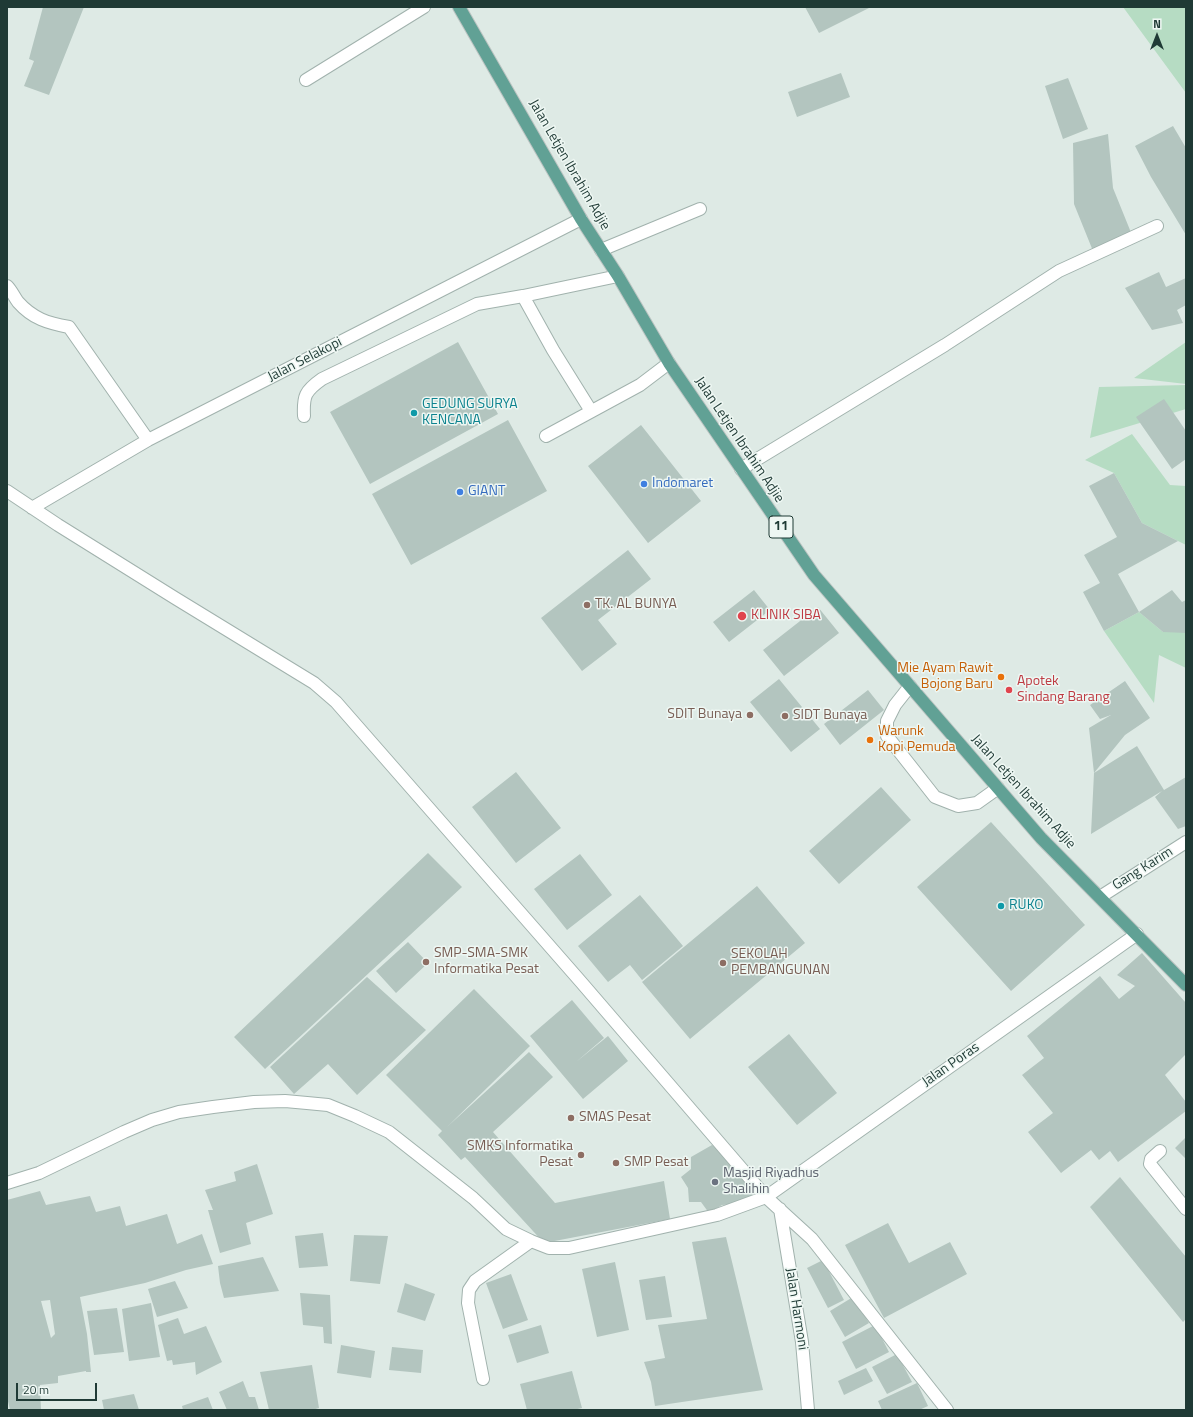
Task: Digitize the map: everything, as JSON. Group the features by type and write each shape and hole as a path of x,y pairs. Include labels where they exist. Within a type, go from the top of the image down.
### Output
{"main road":[{"name":"Jalan Letjen Ibrahim Adjie","path":"459,7 581,219 618,276 669,363 814,575 1041,838 1186,985"}],"street":[{"path":"306,80 424,7"},
{"path":"601,250 700,209"},
{"name":"Jalan Selakopi","path":"32,508 148,440 581,219"},
{"path":"741,469 945,345 1059,271 1157,226"},
{"path":"304,416 303,401 310,388 322,379 477,304 618,276"},
{"path":"7,286 18,302 38,319 51,324 69,327 148,440"},
{"path":"523,296 553,350 591,411"},
{"path":"546,436 640,385 669,363"},
{"path":"9,494 314,683 336,702 581,982 766,1197 812,1239 947,1410"},
{"path":"910,686 895,705 887,721 887,736 935,797 958,806 977,803 998,788"},
{"name":"Gang Karim","path":"1100,897 1186,842"},
{"name":"Jalan Poras","path":"7,1183 39,1173 152,1120 180,1112 254,1102 285,1101 328,1105 389,1132 473,1198 506,1229 549,1248 569,1248 717,1215 766,1197 1137,934"},
{"path":"1160,1151 1152,1159 1150,1164 1186,1209"},
{"name":"Jalan Harmoni","path":"780,1209 802,1342 808,1410"},
{"path":"483,1379 468,1303 469,1290 475,1281 531,1241"}],"green space":[{"path":"1123,7 1186,7 1186,93"},
{"path":"1186,342 1186,384 1134,378"},
{"path":"1186,385 1186,409 1090,438 1099,387"},
{"path":"1132,434 1170,485 1186,486 1186,545 1142,523 1114,473 1085,460"},
{"path":"1139,612 1163,632 1186,627 1186,668 1159,655 1154,703 1104,631"}],"building":[{"path":"43,7 84,7 49,95 24,86 34,61 29,59"},
{"path":"805,7 871,7 819,33"},
{"path":"841,73 850,97 797,117 788,92"},
{"path":"1068,78 1088,129 1063,139 1045,86"},
{"path":"1173,126 1186,148 1186,235 1151,177 1135,146"},
{"path":"1108,134 1113,188 1132,235 1093,251 1074,204 1073,143"},
{"path":"1159,272 1166,287 1186,278 1186,305 1177,310 1183,323 1152,330 1125,288"},
{"name":"GEDUNG SURYA KENCANA","path":"458,342 498,414 370,484 330,412"},
{"path":"1164,399 1186,431 1186,459 1172,469 1136,417"},
{"name":"GIANT","path":"508,420 547,491 411,565 372,494"},
{"name":"Indomaret","path":"641,425 701,501 648,543 588,466"},
{"path":"1114,473 1142,523 1178,541 1118,574 1139,612 1104,631 1083,592 1100,583 1084,555 1117,537 1089,486"},
{"name":"TK. AL BUNYA","path":"628,550 651,579 598,620 617,644 582,671 541,618"},
{"name":"KLINIK SIBA","path":"754,590 770,610 729,642 713,622"},
{"path":"1172,590 1182,602 1186,600 1186,633 1163,632 1139,612"},
{"path":"818,607 839,633 784,676 763,650"},
{"name":"SIDT Bunaya","path":"779,679 820,729 791,752 750,702"},
{"path":"1125,681 1150,718 1125,735 1094,773 1089,728 1111,715 1100,719 1090,705"},
{"path":"868,690 884,710 840,745 824,724"},
{"path":"1137,746 1164,790 1186,777 1186,826 1178,829 1155,797 1162,791 1091,834 1094,773"},
{"path":"516,772 561,828 516,863 472,807"},
{"path":"881,787 911,820 839,884 809,851"},
{"name":"RUKO","path":"991,822 1085,925 1011,991 917,887"},
{"path":"428,853 462,887 265,1069 234,1037"},
{"path":"580,854 612,895 567,930 534,889"},
{"name":"SEKOLAH PEMBANGUNAN","path":"757,886 805,943 690,1039 642,982"},
{"path":"640,895 683,946 642,980 630,965 608,982 578,946"},
{"path":"408,942 428,963 396,993 376,971"},
{"path":"1142,953 1186,1003 1186,1054 1165,1075 1186,1102 1186,1111 1118,1162 1110,1151 1099,1160 1091,1150 1061,1173 1028,1132 1053,1113 1022,1075 1044,1058 1027,1036 1100,976 1119,999 1135,986 1117,975"},
{"path":"367,977 426,1030 357,1095 328,1064 294,1094 270,1067"},
{"path":"474,989 530,1046 447,1127 529,1052 553,1077 493,1132 555,1203 664,1181 670,1219 544,1243 465,1157 461,1160 438,1135 442,1131 386,1075"},
{"path":"572,1000 604,1038 576,1062 608,1036 628,1061 583,1099 530,1036"},
{"path":"789,1034 837,1093 797,1125 748,1067"},
{"path":"1186,1137 1186,1159 1175,1148"},
{"name":"Masjid Riyadhus Shalihin","path":"712,1145 730,1159 755,1198 734,1204 722,1205 709,1213 701,1202 689,1202 688,1188 681,1177 691,1169 691,1157"},
{"path":"257,1164 273,1214 246,1223 251,1244 220,1253 208,1210 213,1210 205,1190 236,1181 234,1172"},
{"path":"1120,1177 1186,1257 1186,1319 1183,1322 1090,1207"},
{"path":"40,1191 46,1205 90,1196 96,1212 120,1206 126,1226 167,1214 177,1244 202,1234 213,1264 186,1270 145,1283 80,1297 87,1334 91,1372 86,1371 58,1376 58,1383 40,1385 41,1410 10,1410 7,1397 7,1200","holes":["50,1300 55,1334 51,1338 41,1301"]},
{"path":"888,1223 909,1263 950,1242 967,1274 884,1318 845,1245"},
{"path":"323,1233 328,1266 299,1268 295,1236"},
{"path":"354,1235 388,1236 380,1284 350,1281"},
{"path":"726,1237 763,1390 655,1406 651,1382 644,1362 665,1358 658,1325 707,1319 692,1242"},
{"path":"263,1257 279,1291 224,1298 218,1266"},
{"path":"823,1260 844,1300 828,1308 807,1268"},
{"path":"615,1262 629,1330 597,1337 582,1269"},
{"path":"511,1274 528,1320 503,1329 486,1283"},
{"path":"665,1276 672,1317 646,1320 639,1280"},
{"path":"175,1281 188,1308 157,1317 148,1289"},
{"path":"405,1283 435,1294 425,1321 397,1312"},
{"path":"300,1293 330,1295 332,1344 324,1343 323,1327 303,1325"},
{"path":"853,1297 869,1323 845,1337 830,1311"},
{"path":"151,1303 160,1357 129,1361 122,1309"},
{"path":"117,1308 124,1352 94,1355 87,1311"},
{"path":"178,1318 184,1334 206,1326 222,1362 196,1375 195,1362 173,1365 172,1360 167,1361 158,1325"},
{"path":"541,1325 549,1353 517,1363 508,1335"},
{"path":"875,1325 889,1352 856,1369 842,1342"},
{"path":"341,1345 375,1351 371,1378 337,1373"},
{"path":"392,1347 423,1350 421,1373 389,1370"},
{"path":"897,1354 912,1382 887,1394 872,1367"},
{"path":"312,1365 319,1408 312,1410 269,1410 260,1372"},
{"path":"866,1368 873,1381 844,1395 838,1381"},
{"path":"572,1371 582,1408 573,1410 527,1410 520,1384"},
{"path":"243,1381 249,1397 255,1397 259,1410 227,1410 219,1392"},
{"path":"917,1383 928,1406 919,1410 882,1410 878,1401"},
{"path":"134,1394 139,1410 104,1410 102,1400"},
{"path":"208,1397 213,1410 183,1410 182,1406"}],"place":[{"name":"GEDUNG SURYA KENCANA","path":"414,413"},
{"name":"Indomaret","path":"644,484"},
{"name":"GIANT","path":"460,492"},
{"name":"TK. AL BUNYA","path":"587,605"},
{"name":"KLINIK SIBA","path":"742,616"},
{"name":"Mie Ayam Rawit Bojong Baru","path":"1001,677"},
{"name":"Apotek Sindang Barang","path":"1009,690"},
{"name":"SDIT Bunaya","path":"750,715"},
{"name":"SIDT Bunaya","path":"785,716"},
{"name":"Warunk Kopi Pemuda","path":"870,740"},
{"name":"RUKO","path":"1001,906"},
{"name":"SMP-SMA-SMK Informatika Pesat","path":"426,962"},
{"name":"SEKOLAH PEMBANGUNAN","path":"723,963"},
{"name":"SMAS Pesat","path":"571,1118"},
{"name":"SMKS Informatika Pesat","path":"581,1155"},
{"name":"SMP Pesat","path":"616,1163"},
{"name":"Masjid Riyadhus Shalihin","path":"715,1182"}]}
